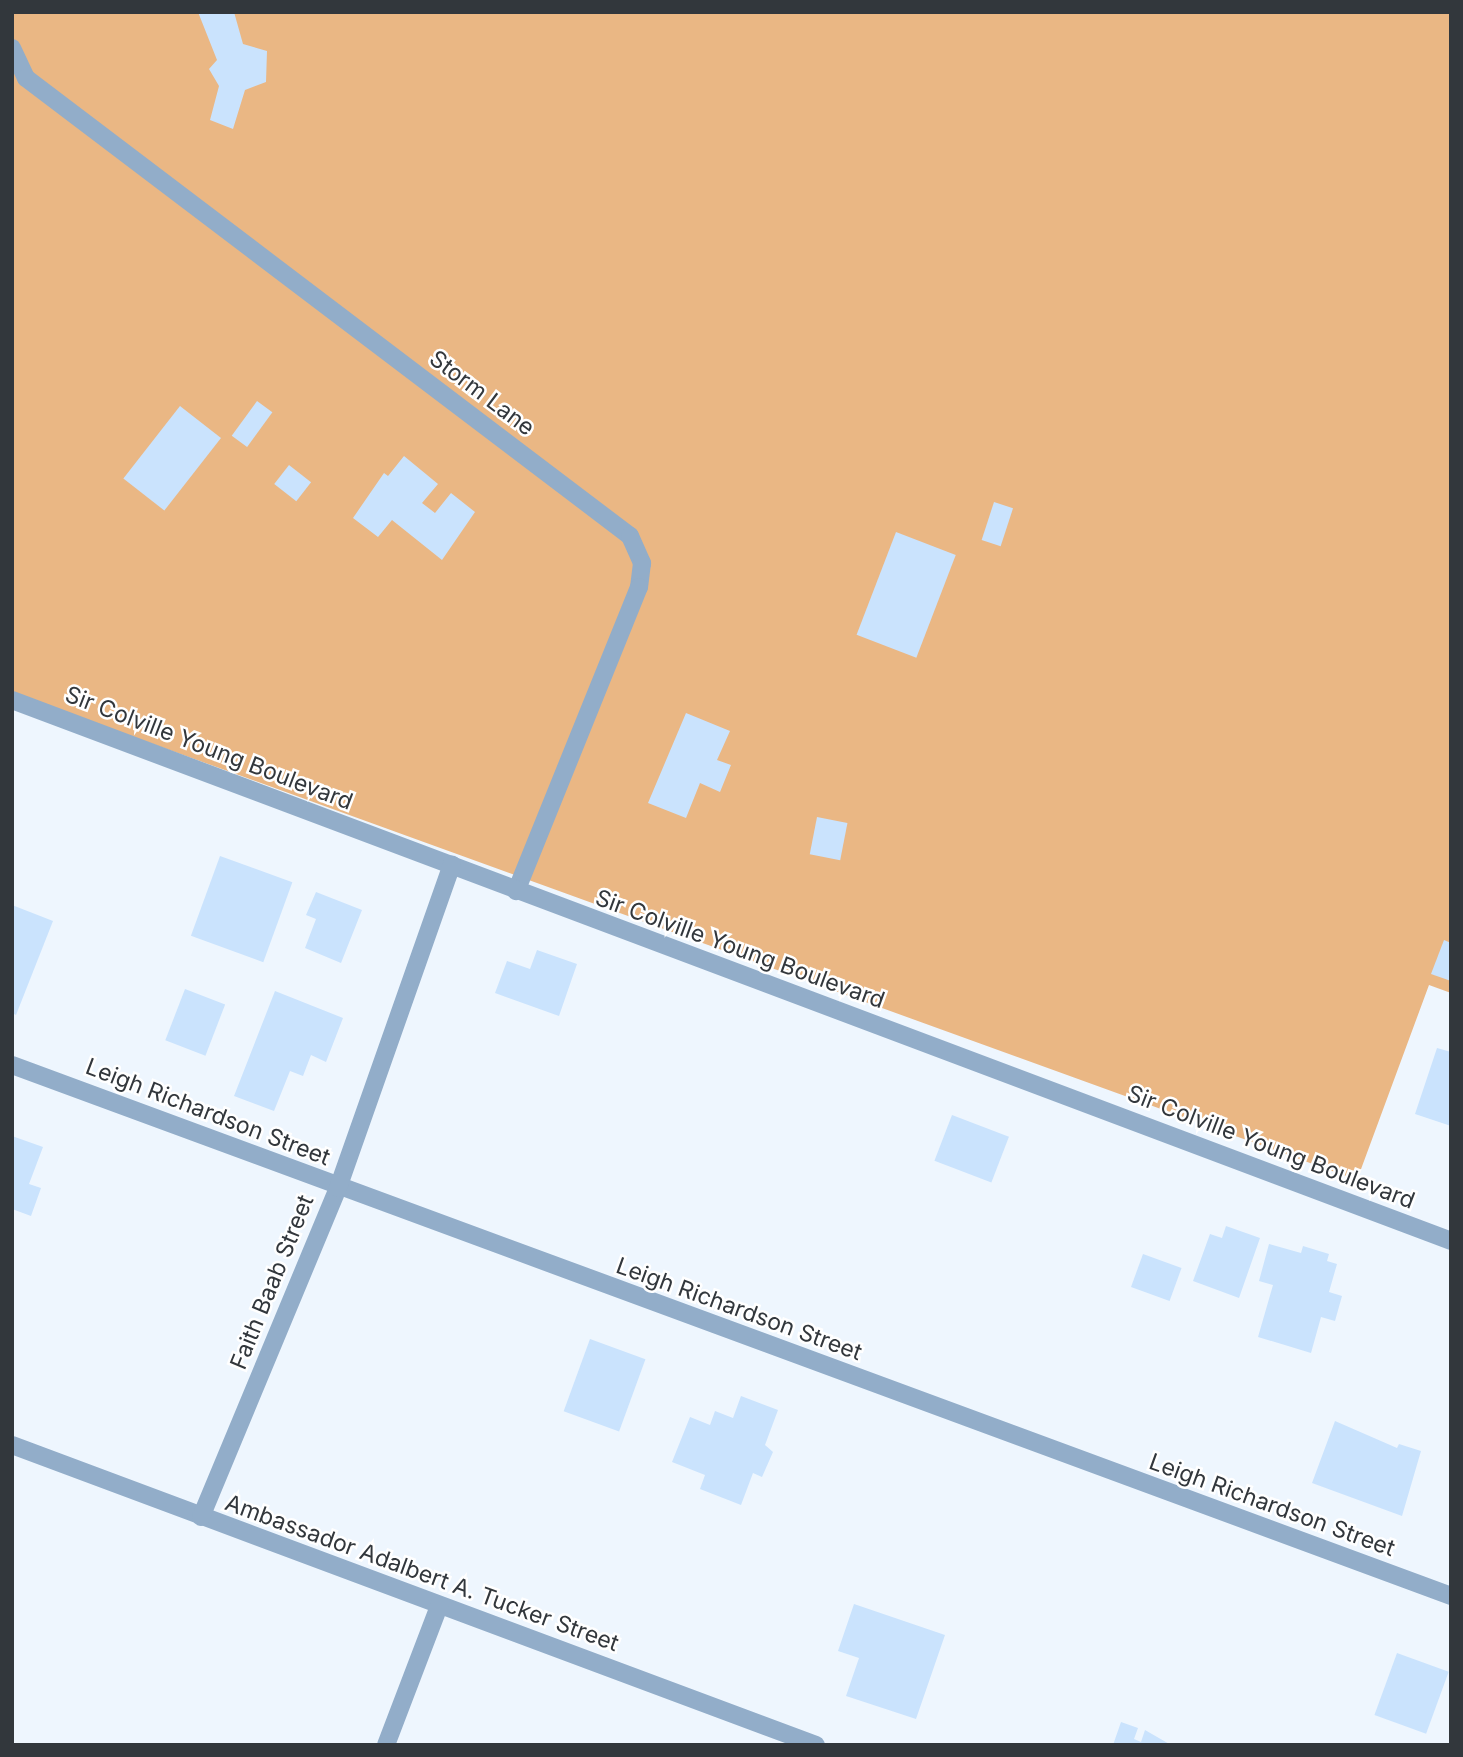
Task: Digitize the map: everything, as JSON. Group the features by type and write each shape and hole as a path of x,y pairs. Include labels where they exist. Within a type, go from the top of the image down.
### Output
{"street":[{"name":"Storm Lane","path":"12,48 26,78 630,536 642,563 639,587 516,891"},
{"name":"Sir Colville Young Boulevard","path":"12,701 1451,1241"},
{"name":"Faith Baab Street","path":"201,1517 338,1188 452,865"},
{"name":"Leigh Richardson Street","path":"12,1065 338,1188 1451,1596"},
{"name":"Ambassador Adalbert A. Tucker Street","path":"12,1445 816,1745"},
{"path":"386,1745 439,1606"}],"shaded area":[{"path":"12,12 1451,12 1451,993 1429,985 1357,1180 12,693"}],"building":[{"path":"198,12 234,12 243,44 267,51 266,82 245,90 233,129 210,120 219,86 209,69 217,60"},
{"path":"257,401 272,412 247,447 232,436"},
{"path":"180,406 221,438 164,511 123,478"},
{"path":"404,456 438,484 422,503 435,513 451,493 475,512 442,560 392,520 378,537 353,518 384,473 388,476"},
{"path":"289,465 311,482 296,501 274,484"},
{"path":"994,502 1013,508 1001,546 982,540"},
{"path":"896,532 956,555 916,658 857,635"},
{"path":"686,713 730,731 717,760 731,765 720,792 700,783 686,818 648,803"},
{"path":"817,817 847,823 840,860 810,854"},
{"path":"220,856 292,882 263,962 191,936"},
{"path":"316,892 362,910 341,963 305,948 316,919 306,915"},
{"path":"12,905 53,921 16,1015 12,1013"},
{"path":"1444,940 1451,943 1451,981 1431,974"},
{"path":"537,950 577,964 559,1016 495,993 507,961 530,969"},
{"path":"185,989 225,1004 205,1056 165,1040"},
{"path":"275,991 343,1018 326,1062 311,1055 303,1076 290,1071 274,1111 234,1096"},
{"path":"1437,1048 1451,1052 1451,1126 1415,1114"},
{"path":"952,1115 1009,1137 991,1183 934,1161"},
{"path":"12,1136 43,1147 29,1184 41,1188 31,1216 12,1209"},
{"path":"1226,1226 1260,1238 1239,1298 1193,1281 1210,1234 1222,1238"},
{"path":"1269,1244 1301,1253 1303,1246 1329,1254 1327,1261 1337,1264 1329,1292 1342,1296 1335,1321 1321,1317 1311,1353 1258,1337 1273,1285 1259,1281"},
{"path":"1143,1254 1182,1268 1170,1301 1131,1287"},
{"path":"590,1339 645,1359 619,1432 564,1411"},
{"path":"741,1396 778,1410 765,1445 773,1452 762,1477 753,1473 741,1505 700,1489 705,1475 672,1462 690,1417 710,1425 715,1411 733,1418"},
{"path":"1335,1421 1397,1448 1399,1444 1421,1451 1402,1516 1312,1483"},
{"path":"854,1604 945,1635 916,1719 846,1696 859,1658 838,1651"},
{"path":"1397,1653 1449,1672 1426,1734 1374,1715"},
{"path":"1121,1722 1138,1728 1134,1739 1141,1742 1145,1730 1171,1745 1113,1745"}]}
